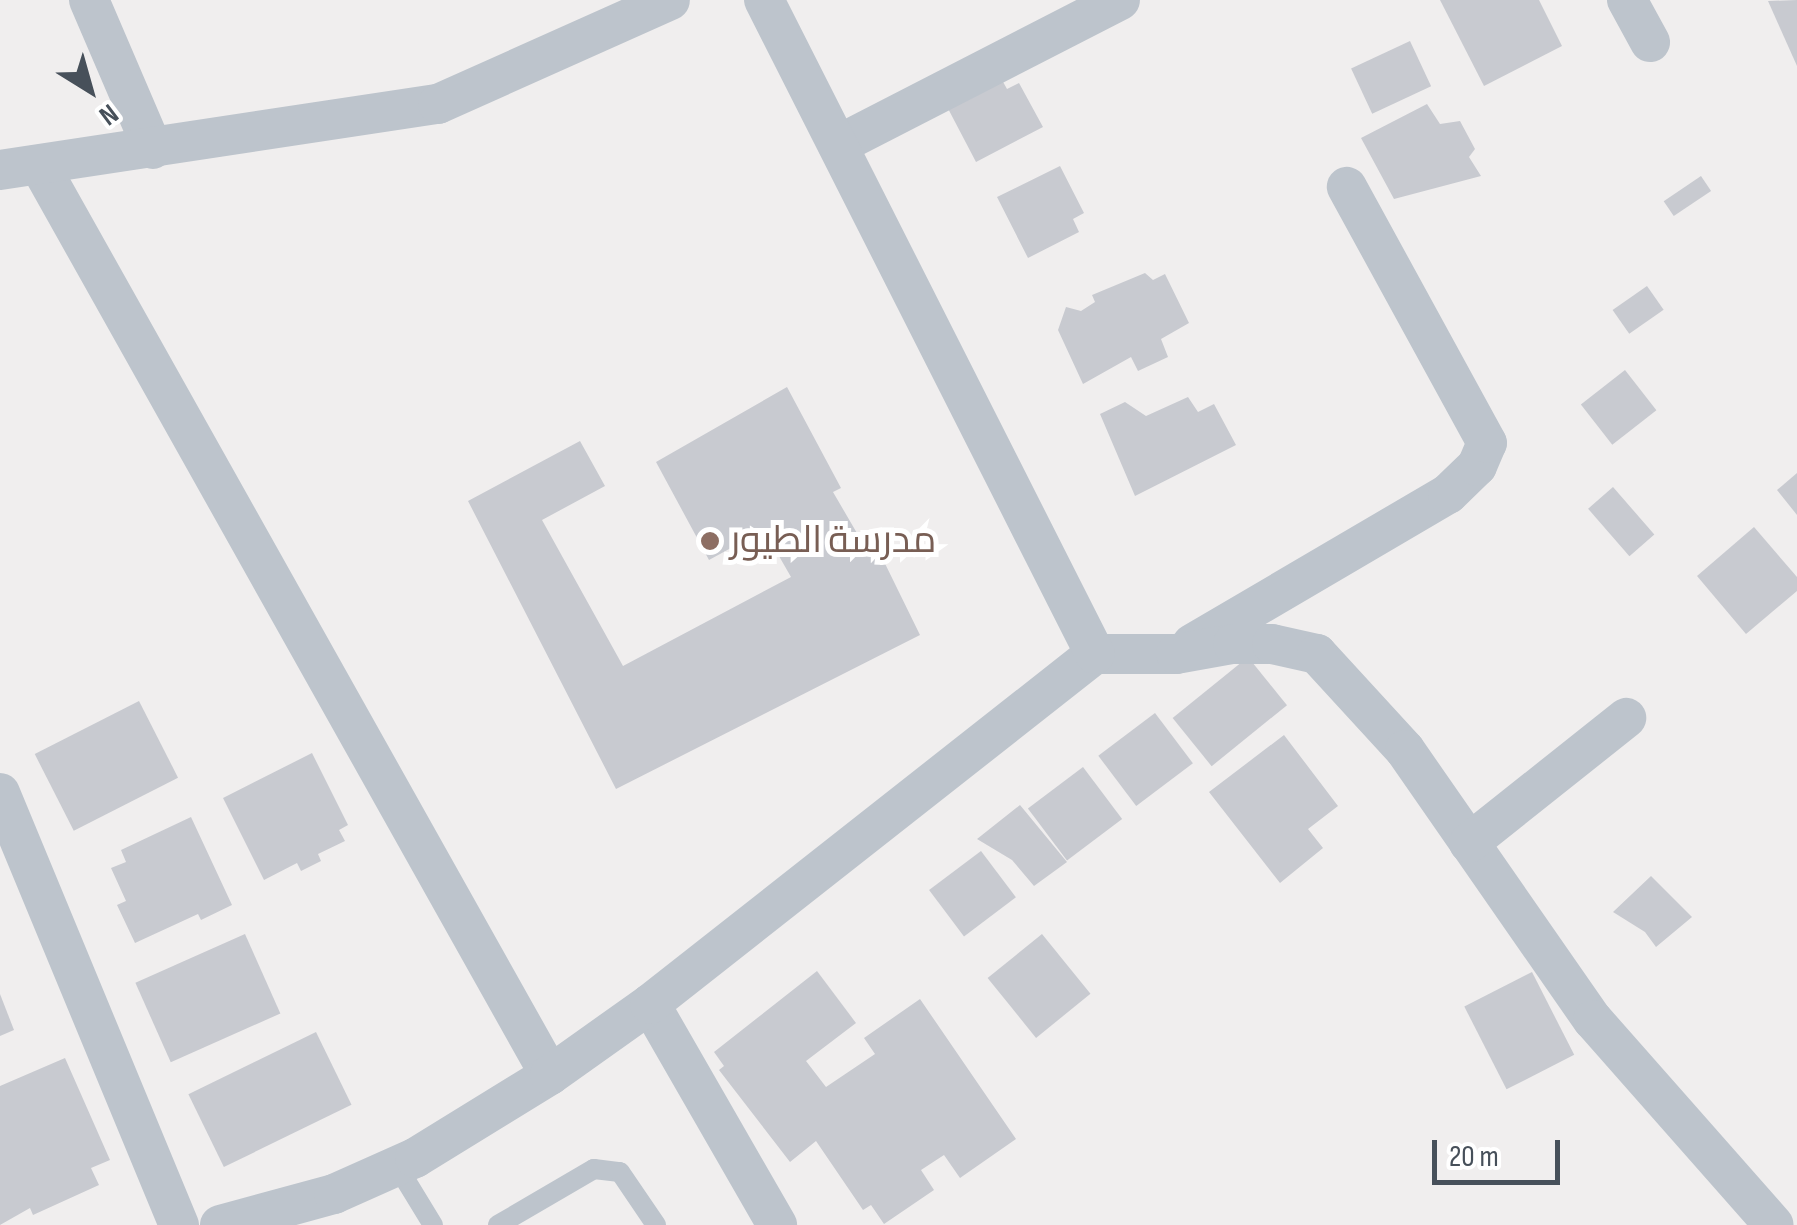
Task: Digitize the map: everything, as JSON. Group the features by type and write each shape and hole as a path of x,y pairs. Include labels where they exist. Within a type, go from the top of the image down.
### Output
{"street":[{"path":"89,0 154,149"},
{"path":"0,170 438,104 670,0"},
{"path":"764,0 1095,654"},
{"path":"838,145 1120,0"},
{"path":"1627,0 1650,42"},
{"path":"40,166 550,1074"},
{"path":"1176,654 1448,494 1477,466 1488,443 1347,187"},
{"path":"233,1223 334,1194 397,1166 550,1074 650,1004 1095,654 1176,654 1233,644 1272,644 1318,654 1405,750 1593,1020 1774,1225"},
{"path":"1469,842 1626,718"},
{"path":"0,793 179,1225"},
{"path":"650,1004 777,1225"}],"lane":[{"path":"397,1166 433,1225"},
{"path":"498,1225 594,1169 620,1172 656,1225"}],"building":[{"path":"1440,0 1539,0 1562,46 1484,86"},
{"path":"1797,0 1797,66 1768,1"},
{"path":"1410,41 1431,86 1372,114 1351,68"},
{"path":"997,71 1007,89 1019,83 1043,127 976,162 943,99"},
{"path":"1427,104 1440,124 1460,121 1475,149 1469,157 1481,176 1394,199 1361,138"},
{"path":"1060,166 1084,213 1073,219 1079,232 1028,258 997,197"},
{"path":"1701,176 1711,191 1674,216 1664,201"},
{"path":"1145,273 1153,280 1165,274 1189,323 1161,339 1168,357 1138,371 1131,357 1083,384 1058,330 1066,307 1081,311 1095,302 1092,295"},
{"path":"1647,286 1664,310 1629,334 1613,310"},
{"path":"1625,370 1656,410 1612,445 1581,404"},
{"path":"787,387 841,488 833,492 861,540 871,535 920,635 616,789 468,501 580,441 605,486 542,520 623,666 791,577 764,530 709,560 656,462"},
{"path":"1188,397 1198,412 1214,404 1236,445 1135,496 1100,414 1125,402 1146,416"},
{"path":"1797,473 1797,515 1777,490"},
{"path":"1613,487 1654,535 1629,556 1588,509"},
{"path":"1754,527 1797,577 1797,591 1746,634 1697,576"},
{"path":"1248,657 1287,705 1212,766 1173,718"},
{"path":"139,701 178,778 74,831 35,754"},
{"path":"1155,713 1193,763 1136,806 1098,756"},
{"path":"1284,735 1338,806 1308,829 1323,848 1280,883 1209,792"},
{"path":"312,753 348,825 339,830 345,841 318,854 321,861 301,871 297,863 264,880 223,798"},
{"path":"1083,767 1122,819 1067,860 1028,809"},
{"path":"1020,805 1067,862 1034,886 1012,860 977,839"},
{"path":"191,817 232,905 201,920 198,914 135,943 117,905 126,901 111,868 126,862 121,850"},
{"path":"981,851 1016,897 964,936 929,890"},
{"path":"1651,876 1692,917 1656,947 1645,932 1613,912"},
{"path":"245,934 280,1013 171,1062 135,983"},
{"path":"1042,934 1090,994 1036,1038 988,978"},
{"path":"817,971 856,1023 806,1061 826,1087 875,1054 864,1038 920,999 1016,1139 960,1178 944,1155 921,1170 934,1190 884,1224 871,1205 863,1210 816,1141 790,1162 719,1070 724,1066 714,1052"},
{"path":"1532,972 1574,1055 1507,1089 1464,1007"},
{"path":"0,994 14,1030 0,1036"},
{"path":"316,1032 352,1105 224,1167 188,1094"},
{"path":"65,1058 110,1160 91,1168 99,1185 33,1215 30,1208 0,1225 0,1086"}],"place":[{"name":"مدرسة الطيور","path":"710,541"}]}
